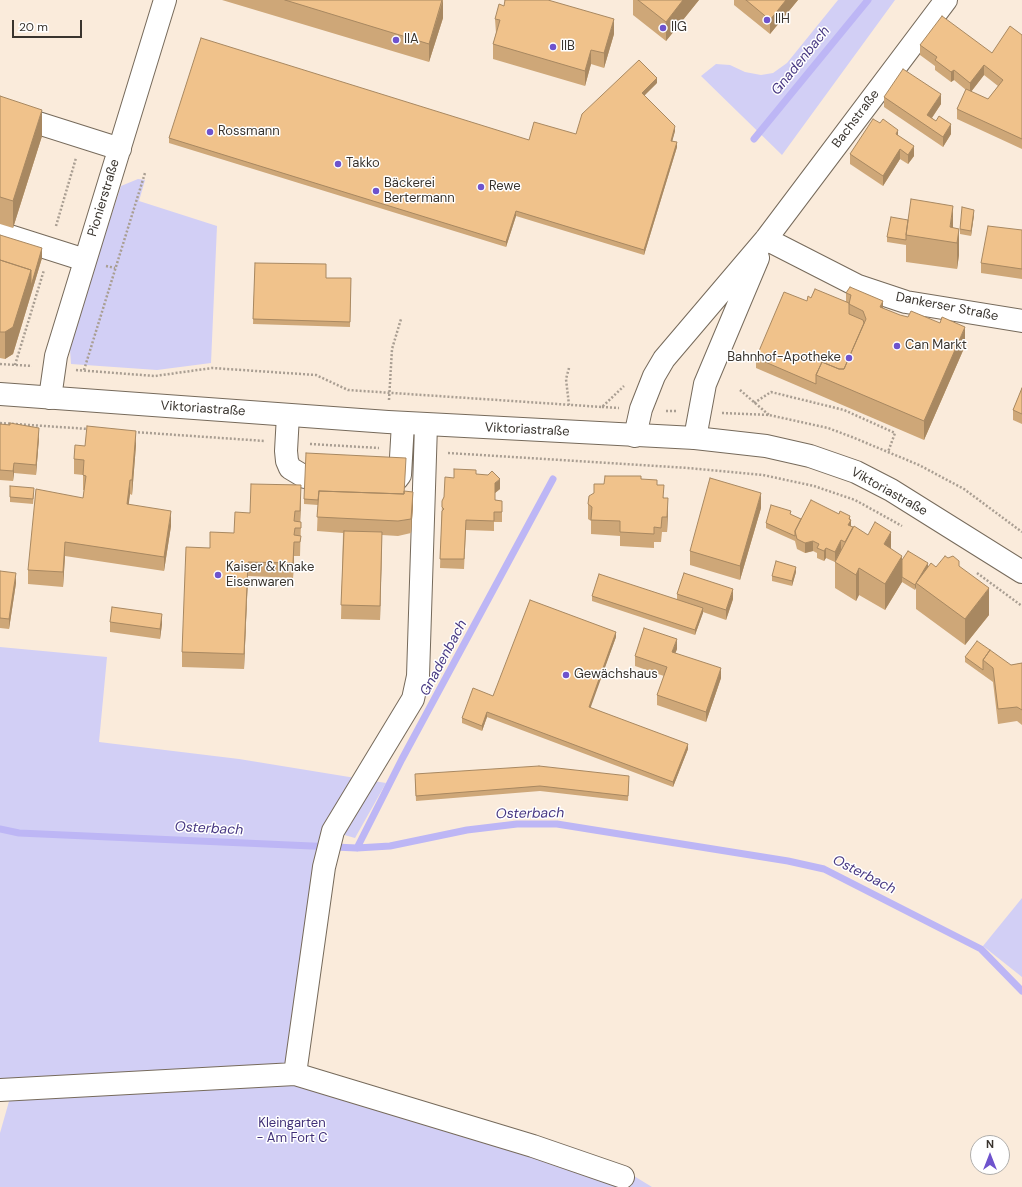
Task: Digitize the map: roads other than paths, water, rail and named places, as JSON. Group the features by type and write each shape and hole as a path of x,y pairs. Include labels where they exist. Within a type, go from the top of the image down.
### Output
{"street":[{"name":"Pionierstraße","path":"50,398 53,368 165,0"},
{"name":"Bachstraße","path":"635,436 641,409 654,376 664,359 766,239 946,0"},
{"path":"0,111 120,149"},
{"path":"0,233 86,260"},
{"name":"Bachstraße","path":"695,438 705,384 766,239"},
{"name":"Dankerser Straße","path":"766,239 858,286 906,302 1022,321"},
{"name":"Viktoriastraße","path":"0,394 426,425 695,438 766,446 810,456 856,472 891,490 1022,572"},
{"path":"288,415 286,442 287,461 290,468 305,477 384,482 397,479 400,476 402,450 396,423"},
{"path":"295,1074 324,867 333,831 413,699 418,668 426,425"},
{"path":"0,1090 295,1074 533,1146 623,1177"}],"waterway":[{"name":"Gnadenbach","path":"754,139 868,0"},
{"name":"Gnadenbach","path":"357,848 402,759 553,479"},
{"name":"Osterbach","path":"0,829 19,833 357,848 390,846 467,830 517,824 557,824 788,861 824,869 981,949 1022,991"}],"place":[{"name":"IIH","path":"767,20"},
{"name":"IIG","path":"663,28"},
{"name":"IIA","path":"396,40"},
{"name":"IIB","path":"553,47"},
{"name":"Rossmann","path":"210,132"},
{"name":"Takko","path":"338,164"},
{"name":"Rewe","path":"481,187"},
{"name":"Bäckerei Bertermann","path":"376,191"},
{"name":"Can Markt","path":"897,346"},
{"name":"Bahnhof-Apotheke","path":"849,358"},
{"name":"Kaiser & Knake Eisenwaren","path":"218,575"},
{"name":"Gewächshaus","path":"566,675"}],"park label":[{"name":"Kleingarten - Am Fort C","path":"292,1132"}]}
